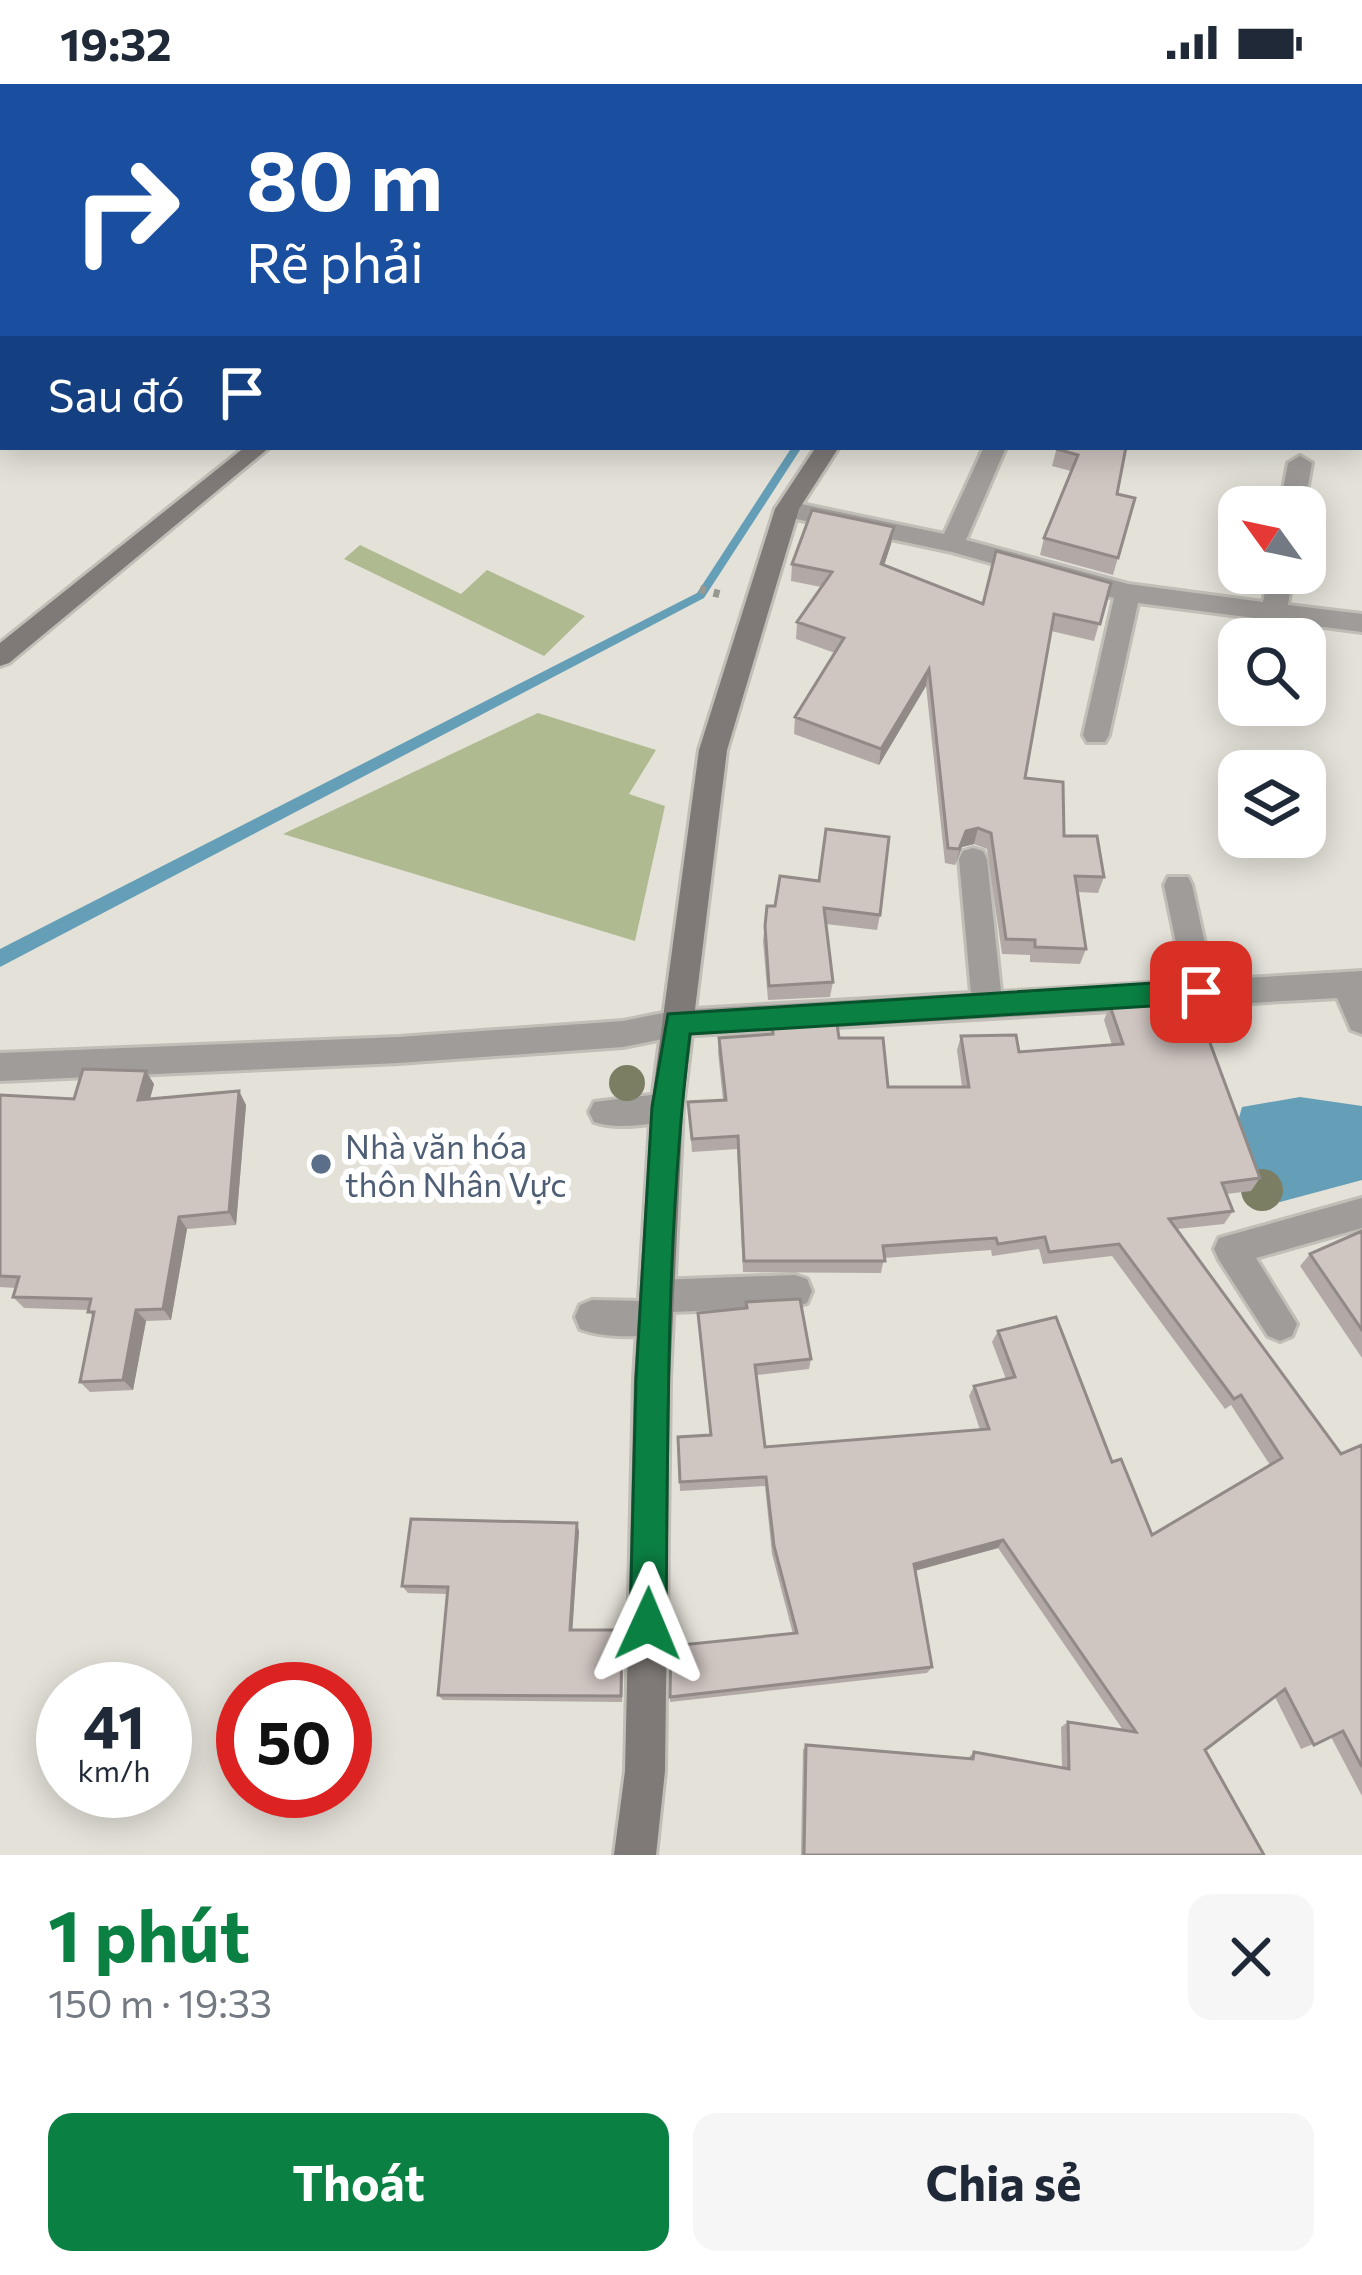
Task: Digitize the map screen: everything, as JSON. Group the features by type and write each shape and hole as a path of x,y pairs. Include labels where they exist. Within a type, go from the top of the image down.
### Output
{"main road":[{"path":"0,657 256,450"},
{"path":"635,1855 645,1772 656,1307 667,1107 713,750 787,509 826,450"}],"street":[{"path":"952,544 994,450"},
{"path":"1296,486 1300,463"},
{"path":"787,509 952,544 1127,593 1362,623"},
{"path":"1096,735 1127,593"},
{"path":"1274,612 1277,594"},
{"path":"973,859 987,1006"},
{"path":"1178,885 1201,992"},
{"path":"0,1067 399,1050 623,1034 678,1023 1354,985 1362,1021"},
{"path":"605,1112 667,1107"},
{"path":"1280,1324 1232,1249 1362,1213"},
{"path":"592,1317 795,1291"}],"green space":[{"path":"360,545 461,594 487,570 585,616 544,656 344,559"},
{"path":"538,713 656,750 629,794 665,806 635,941 283,834"}],"water":[{"path":"790,450 800,450 704,598 0,967 0,949 697,593"},
{"path":"1300,1097 1362,1106 1362,1180 1280,1202 1235,1132 1242,1107"}],"building":[{"path":"1060,450 1125,450 1117,494 1135,498 1118,558 1044,538 1078,455"},
{"path":"812,510 894,527 881,564 983,604 996,551 1111,583 1100,624 1054,614 1025,778 1063,782 1064,836 1097,836 1104,877 1075,876 1086,949 1035,947 1035,940 1006,939 991,833 978,828 966,831 959,849 948,848 929,669 881,749 795,717 844,638 797,622 832,572 792,564"},
{"path":"826,829 889,837 880,915 824,908 833,982 769,986 767,906 775,906 780,876 819,881"},
{"path":"1193,997 1260,1178 1222,1183 1233,1211 1169,1219 1341,1454 1362,1445 1362,1767 1343,1731 1314,1745 1285,1689 1205,1750 1264,1855 804,1855 806,1745 973,1759 974,1752 1069,1769 1068,1722 1136,1732 1003,1540 914,1564 932,1667 670,1697 671,1646 797,1633 774,1546 766,1477 680,1482 678,1437 711,1435 698,1313 747,1308 746,1302 800,1299 811,1359 755,1365 765,1447 989,1429 974,1386 1015,1377 998,1331 1056,1317 1112,1462 1121,1459 1152,1535 1282,1458 1241,1395 1234,1399 1119,1244 1049,1252 1045,1237 998,1244 996,1238 883,1246 885,1261 744,1261 738,1136 692,1139 688,1102 726,1100 719,1038 773,1034 772,1021 836,1017 839,1038 883,1038 888,1087 969,1087 961,1036 1016,1035 1019,1052 1123,1044 1110,1006"},
{"path":"83,1069 146,1071 138,1100 239,1091 229,1212 179,1217 163,1309 136,1310 123,1380 80,1382 94,1312 88,1312 91,1299 13,1297 19,1277 0,1276 0,1095 74,1099"},
{"path":"1362,1231 1362,1330 1310,1254"},
{"path":"411,1519 577,1523 570,1630 622,1630 621,1696 438,1695 448,1587 402,1586"}],"place":[{"name":"Nhà văn hóa thôn Nhân Vực","path":"321,1164"}],"route":[{"path":"648,1624 652,1379 667,1107 678,1023 1201,992"}]}
